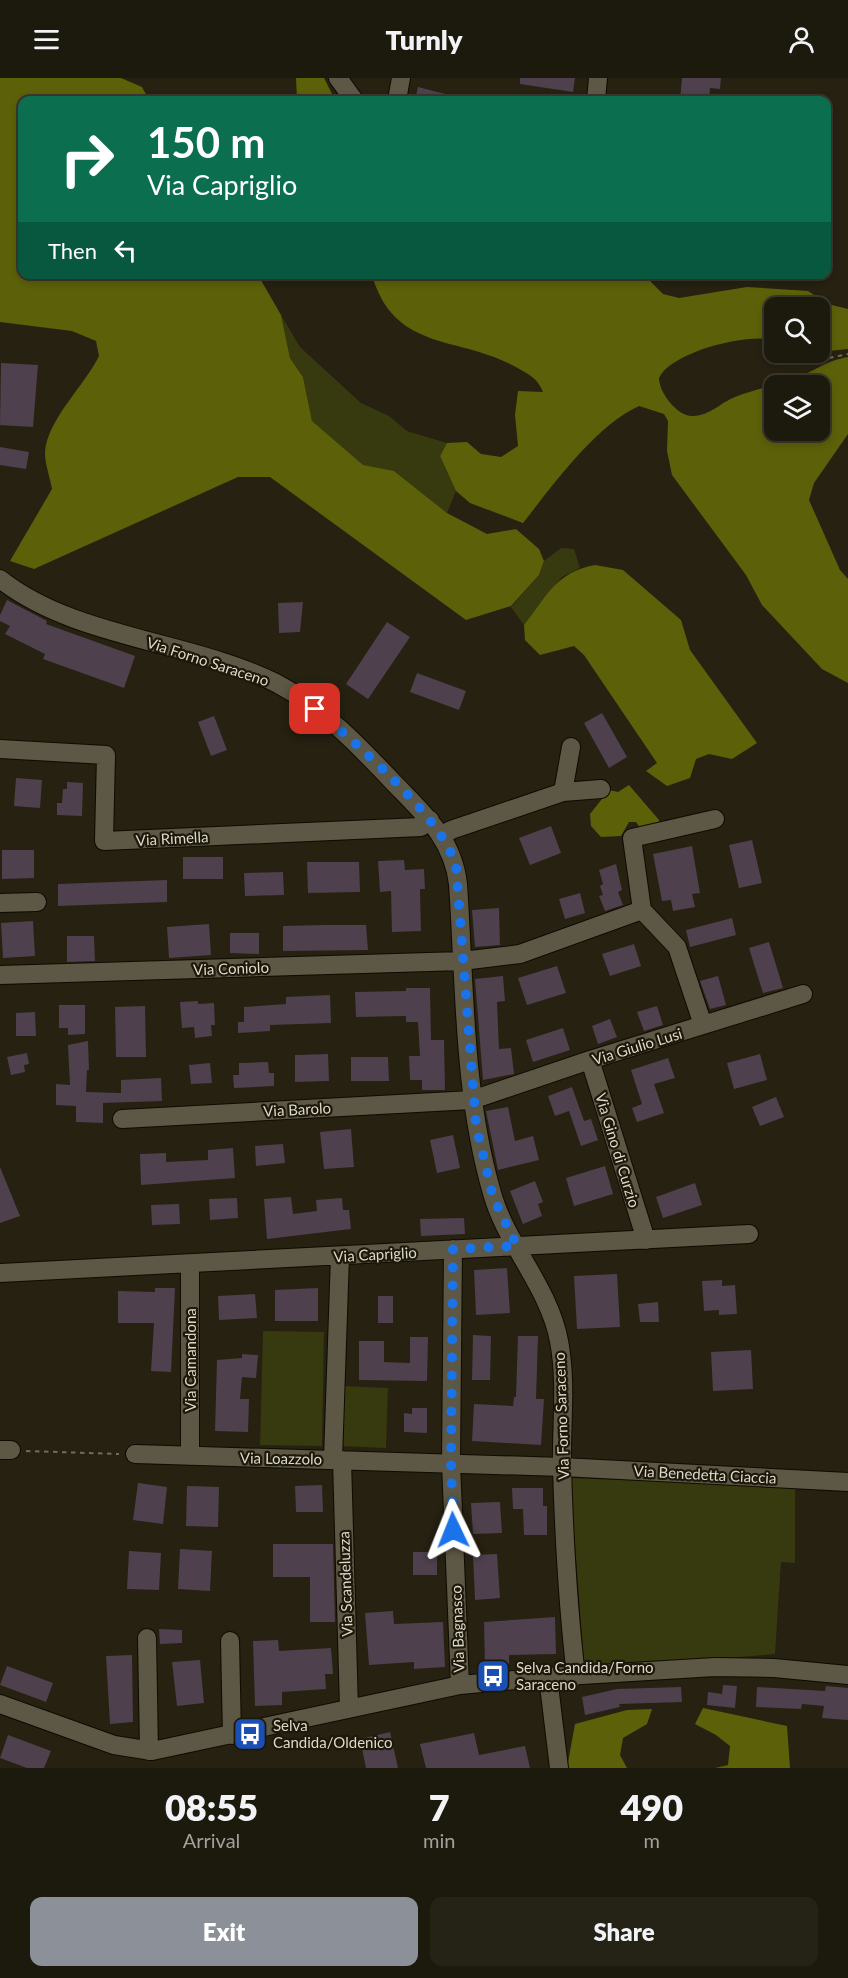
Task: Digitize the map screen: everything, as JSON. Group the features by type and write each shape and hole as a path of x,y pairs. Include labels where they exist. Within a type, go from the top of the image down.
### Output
{"street":[{"path":"338,78 351,96"},
{"path":"398,96 401,78"},
{"path":"596,96 598,78"},
{"name":"Via Forno Saraceno","path":"0,579 28,597 80,620 240,669 276,683 303,699 350,738 443,836 456,866 472,1100 479,1146 493,1197 548,1304 559,1342 564,1400 562,1467 576,1676"},
{"path":"563,792 572,747"},
{"name":"Via Rimella","path":"0,749 106,755 105,841 421,827 430,820"},
{"path":"443,836 452,830 563,792 601,789"},
{"path":"703,1025 677,947 642,910 632,838 715,819"},
{"path":"0,903 37,902"},
{"name":"Via Coniolo","path":"0,975 462,961 519,954 642,910"},
{"name":"Via Giulio Lusi","path":"472,1100 590,1060 803,994"},
{"name":"Via Gino di Curzio","path":"590,1060 646,1240"},
{"name":"Via Barolo","path":"122,1119 472,1100"},
{"name":"Via Capriglio","path":"0,1273 749,1234"},
{"name":"Via Bagnasco","path":"453,1249 451,1463 460,1685"},
{"name":"Via Scandeluzza","path":"340,1256 337,1460 349,1709"},
{"name":"Via Camandona","path":"190,1264 190,1456"},
{"name":"Via Loazzolo","path":"135,1454 562,1467"},
{"name":"Via Benedetta Ciaccia","path":"562,1467 848,1482"},
{"path":"142,1756 147,1638"},
{"path":"230,1641 232,1735"},
{"path":"0,1704 142,1756 460,1685 715,1667 774,1668 848,1675"},
{"path":"548,1677 559,1768"}],"path":[{"path":"830,358 848,354"},
{"path":"5,1450 135,1454"}],"shaded area":[{"path":"0,78 121,78 142,87 147,96 18,96 18,279 260,279 281,315 290,358 303,377 312,421 363,465 394,471 447,513 487,534 516,529 539,549 544,561 539,575 511,606 466,620 270,477 238,477 34,569 10,561 52,489 45,453 52,428 99,356 96,341 72,331 0,322"},
{"path":"296,78 324,78 333,96 297,96"},
{"path":"374,279 648,279 663,294 679,298 747,287 808,291 817,297 764,297 764,339 729,342 694,353 678,360 659,378 662,390 670,403 681,413 693,416 710,411 730,399 764,387 764,441 830,441 830,375 803,375 828,363 848,357 848,434 814,483 809,500 840,570 848,579 848,683 822,669 762,605 746,575 672,475 667,451 668,421 664,414 639,406 607,427 561,475 523,523 470,503 456,491 440,456 447,443 467,442 481,454 501,457 518,446 515,415 518,391 543,392 531,376 499,359 414,331 397,319 383,301"},
{"path":"830,304 848,309 848,349 830,351"},
{"path":"281,315 300,347 361,403 389,416 407,431 447,443 440,456 456,491 447,513 394,471 363,466 312,421 303,377 290,358"},
{"path":"561,548 574,549 580,568 562,577 524,625 511,607 539,575 544,561"},
{"path":"595,565 623,570 681,620 690,650 757,743 732,759 709,754 696,759 690,778 667,786 646,771 657,763 584,655 574,646 540,655 525,640 524,625 553,587 571,573"},
{"path":"629,785 659,820 659,830 644,833 636,822 629,822 621,836 601,837 591,826 590,814 609,790 618,792"},
{"path":"263,1331 324,1332 322,1446 260,1445"},
{"path":"343,1386 388,1388 386,1448 341,1446"},
{"path":"570,1478 795,1486 795,1563 781,1562 775,1654 592,1669 584,1663"},
{"path":"703,1708 787,1726 790,1768 715,1768 728,1765 730,1746 716,1735 695,1724"},
{"path":"652,1709 647,1724 623,1738 620,1755 627,1768 567,1768 575,1724 627,1710"}],"building":[{"path":"520,78 575,78 573,92 520,84"},
{"path":"682,78 721,78 720,89 710,88 709,96 680,96"},
{"path":"418,87 453,96 416,96"},
{"path":"1,363 38,365 33,427 0,425"},
{"path":"0,447 29,452 26,469 0,465"},
{"path":"7,600 47,621 46,624 135,656 124,688 43,659 45,654 5,634 10,626 0,621 0,615"},
{"path":"303,602 300,632 279,633 278,603"},
{"path":"387,622 410,637 368,699 346,684"},
{"path":"417,673 466,691 459,710 410,692"},
{"path":"602,713 627,757 609,768 584,723"},
{"path":"214,716 227,750 211,756 198,722"},
{"path":"16,778 42,780 40,808 14,806"},
{"path":"67,782 83,783 82,816 57,815 57,803 62,803 63,789 67,789"},
{"path":"551,826 561,853 530,865 519,838"},
{"path":"752,840 762,883 739,888 729,845"},
{"path":"692,846 700,893 692,894 695,907 673,911 671,900 662,901 653,854"},
{"path":"2,850 34,850 34,878 2,879"},
{"path":"183,857 223,857 223,879 183,879"},
{"path":"404,860 405,870 424,869 425,889 420,889 421,931 392,932 391,891 380,892 378,861"},
{"path":"307,862 359,862 360,892 308,893"},
{"path":"616,864 622,890 618,892 623,905 605,911 599,896 603,895 600,886 603,884 599,870"},
{"path":"283,872 284,895 245,896 244,873"},
{"path":"167,880 167,902 58,906 58,884"},
{"path":"580,893 585,913 565,919 559,899"},
{"path":"499,908 500,945 475,947 472,910"},
{"path":"732,918 736,935 690,947 686,930"},
{"path":"33,921 35,956 3,958 1,923"},
{"path":"209,924 211,955 169,958 167,927"},
{"path":"366,925 368,950 283,951 283,926"},
{"path":"230,933 259,933 259,954 230,953"},
{"path":"67,936 94,936 95,961 67,962"},
{"path":"769,942 783,988 763,993 749,948"},
{"path":"634,944 641,966 610,976 602,954"},
{"path":"557,966 566,993 527,1005 518,978"},
{"path":"503,976 505,1001 497,1002 499,1049 511,1048 514,1074 483,1080 475,979"},
{"path":"718,976 726,1005 710,1009 700,981"},
{"path":"406,988 430,988 431,1040 444,1040 445,1090 422,1090 422,1080 410,1080 409,1056 420,1056 418,1022 406,1022 406,1016 356,1017 355,992 406,991"},
{"path":"330,995 331,1023 270,1025 270,1031 238,1033 238,1022 244,1022 244,1007 286,1004 286,997"},
{"path":"198,1001 198,1004 214,1003 215,1025 211,1025 212,1036 195,1038 194,1027 182,1028 180,1002"},
{"path":"59,1005 85,1005 85,1034 68,1035 68,1028 59,1028"},
{"path":"145,1006 146,1057 116,1057 115,1007"},
{"path":"657,1006 663,1025 644,1031 637,1012"},
{"path":"35,1012 36,1036 16,1036 16,1013"},
{"path":"610,1019 617,1037 598,1044 592,1026"},
{"path":"563,1028 570,1050 533,1062 526,1040"},
{"path":"88,1041 89,1070 87,1070 86,1092 121,1093 121,1080 161,1078 162,1101 103,1103 103,1123 76,1122 76,1106 56,1105 56,1084 70,1085 68,1045"},
{"path":"27,1053 29,1064 24,1065 25,1072 11,1075 7,1057"},
{"path":"328,1054 329,1081 295,1082 295,1055"},
{"path":"760,1054 767,1080 734,1089 727,1063"},
{"path":"351,1057 388,1057 389,1081 351,1081"},
{"path":"668,1058 675,1078 654,1084 664,1113 637,1122 632,1108 642,1104 631,1070"},
{"path":"268,1062 269,1073 274,1073 274,1086 234,1088 233,1075 239,1075 239,1063"},
{"path":"210,1063 212,1083 191,1084 189,1065"},
{"path":"572,1087 584,1121 591,1119 598,1140 581,1146 569,1111 555,1116 548,1096"},
{"path":"776,1097 784,1117 760,1126 752,1107"},
{"path":"508,1107 515,1141 533,1136 539,1160 498,1170 486,1111"},
{"path":"351,1129 354,1167 324,1169 320,1132"},
{"path":"453,1135 460,1168 437,1173 430,1140"},
{"path":"283,1144 285,1163 256,1166 255,1146"},
{"path":"233,1148 235,1178 141,1185 140,1154 166,1153 166,1162 208,1160 208,1150"},
{"path":"605,1166 613,1194 574,1206 566,1178"},
{"path":"0,1167 20,1216 0,1223"},
{"path":"535,1181 543,1202 538,1204 542,1216 523,1224 510,1191"},
{"path":"695,1183 702,1205 663,1218 656,1197"},
{"path":"291,1197 293,1214 317,1211 316,1200 342,1198 343,1210 349,1210 351,1229 267,1239 264,1199"},
{"path":"237,1198 238,1218 210,1220 209,1199"},
{"path":"179,1204 180,1224 152,1225 151,1205"},
{"path":"464,1218 465,1234 421,1236 420,1219"},
{"path":"507,1268 510,1313 476,1315 474,1270"},
{"path":"617,1274 620,1327 577,1329 574,1276"},
{"path":"722,1280 722,1286 735,1285 737,1314 719,1315 719,1310 704,1311 702,1281"},
{"path":"155,1288 175,1288 171,1372 151,1371 154,1323 118,1323 118,1291 155,1292"},
{"path":"318,1288 318,1321 275,1321 275,1290"},
{"path":"255,1294 257,1318 219,1320 218,1296"},
{"path":"378,1296 393,1296 393,1323 378,1323"},
{"path":"658,1302 659,1322 640,1322 638,1304"},
{"path":"473,1335 491,1336 490,1380 472,1380"},
{"path":"518,1336 538,1336 536,1399 544,1399 541,1445 472,1441 474,1404 513,1406 514,1397 516,1397"},
{"path":"410,1337 428,1337 427,1381 359,1380 359,1341 384,1341 384,1362 410,1363"},
{"path":"751,1350 753,1389 713,1391 711,1352"},
{"path":"242,1354 258,1355 256,1378 242,1377 240,1399 249,1399 248,1432 215,1431 217,1360 242,1358"},
{"path":"412,1408 427,1408 427,1433 404,1432 404,1413 412,1414"},
{"path":"138,1483 167,1487 163,1524 133,1520"},
{"path":"322,1485 323,1512 296,1512 295,1486"},
{"path":"187,1486 219,1487 218,1527 186,1526"},
{"path":"512,1488 543,1488 543,1506 547,1506 547,1535 524,1535 523,1509 513,1509"},
{"path":"500,1502 502,1533 473,1534 471,1503"},
{"path":"273,1544 333,1544 335,1622 310,1622 310,1577 273,1577"},
{"path":"180,1549 212,1551 210,1591 178,1589"},
{"path":"129,1551 161,1553 159,1590 127,1589"},
{"path":"413,1552 437,1552 437,1575 413,1575"},
{"path":"497,1554 500,1598 475,1600 473,1555"},
{"path":"393,1611 394,1624 443,1622 445,1667 414,1669 414,1662 369,1665 365,1613"},
{"path":"555,1617 556,1654 509,1655 509,1666 485,1666 484,1622"},
{"path":"159,1629 182,1630 182,1643 160,1644"},
{"path":"278,1640 279,1651 331,1648 333,1674 325,1674 326,1689 282,1692 282,1705 255,1706 253,1641"},
{"path":"132,1655 133,1722 110,1724 106,1656"},
{"path":"200,1660 204,1703 177,1706 172,1662"},
{"path":"7,1666 53,1683 46,1702 0,1685"},
{"path":"723,1685 737,1686 735,1708 707,1705 708,1692 722,1694"},
{"path":"826,1686 848,1688 848,1720 822,1718 824,1706 802,1704 801,1709 756,1707 757,1687 825,1691"},
{"path":"681,1687 682,1702 619,1704 620,1707 585,1715 582,1697 617,1689"},
{"path":"390,1732 398,1768 366,1768 360,1739"},
{"path":"474,1733 479,1755 525,1746 530,1768 426,1768 420,1744"},
{"path":"8,1735 51,1751 44,1768 27,1768 0,1758"}],"place":[{"name":"Selva Candida/Forno Saraceno","path":"493,1676"},
{"name":"Selva Candida/Oldenico","path":"250,1734"}],"route":[{"path":"315,709 350,738 430,820 443,836 456,866 472,1100 479,1146 493,1197 517,1246 453,1249 451,1463 453,1530"}]}
